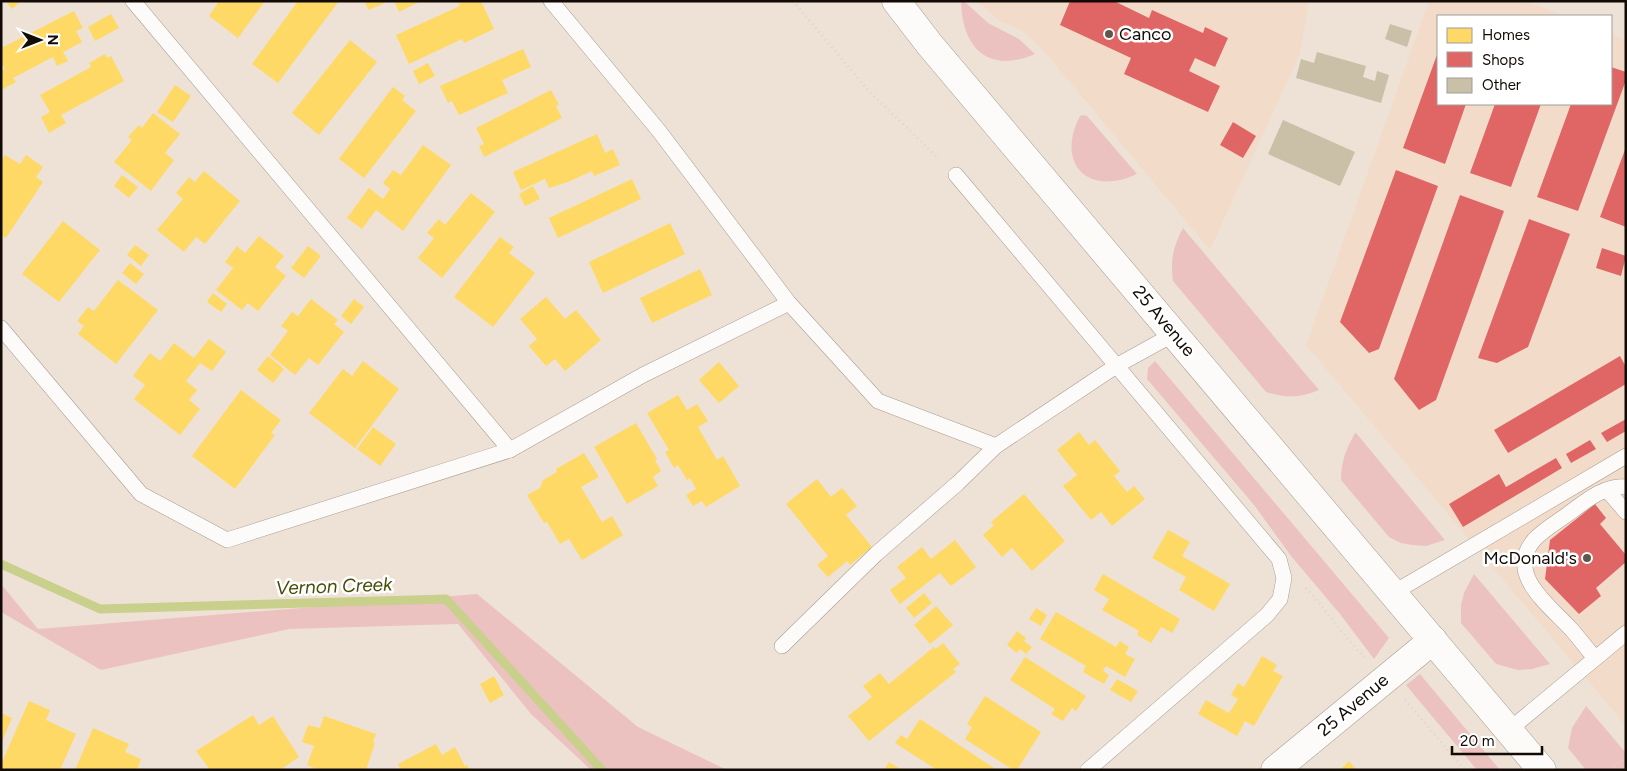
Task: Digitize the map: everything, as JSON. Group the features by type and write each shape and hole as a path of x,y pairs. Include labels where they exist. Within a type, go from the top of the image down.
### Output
{"main road":[{"name":"25 Avenue","path":"896,1 930,45 1542,770"},
{"name":"25 Avenue","path":"1275,770 1433,640"}],"lane":[{"path":"133,1 510,450"},
{"path":"550,1 659,131 789,303 878,401 996,446"},
{"path":"956,175 1279,559 1284,578 1280,599 1267,615 1088,770"},
{"path":"1,328 141,494 227,540 510,450 643,375 789,303"},
{"path":"782,646 876,554 958,483 996,446 1116,366 1174,334"},
{"path":"1393,592 1626,456"},
{"path":"1595,658 1572,630 1539,597 1526,578 1525,557 1534,540 1586,500 1607,490 1620,486 1626,487"},
{"path":"1607,490 1626,512"},
{"path":"1509,730 1626,633"}],"path":[{"path":"793,1 867,89 956,175"},
{"path":"1610,770 1626,757"}],"shaded area":[{"path":"961,1 964,1 988,23 1019,39 1035,54 1004,61 992,59 981,53 973,44 967,32"},
{"path":"976,1 1309,1 1300,54 1210,250 1043,50 1026,34 1015,27 1001,22"},
{"path":"1429,1 1517,1 1539,6 1563,15 1437,15 1437,105 1612,105 1612,34 1626,40 1626,726 1306,345"},
{"path":"1080,116 1087,116 1137,174 1119,180 1104,181 1091,178 1081,172 1074,162 1071,149 1073,133"},
{"path":"1183,228 1319,390 1306,395 1293,396 1266,392 1173,281 1173,254"},
{"path":"1155,361 1389,638 1374,659 1340,614 1291,556 1254,505 1147,379 1148,368"},
{"path":"1355,433 1445,540 1426,546 1401,543 1389,537 1341,480 1345,456"},
{"path":"1474,574 1550,664 1532,669 1518,670 1496,664 1461,623 1461,605 1464,593"},
{"path":"1,584 38,629 477,594 638,727 727,770 591,770 531,714 458,624 289,629 101,670 1,612"},
{"path":"1420,674 1500,770 1477,770 1406,685"},
{"path":"1586,706 1626,753 1626,770 1586,770 1568,748 1572,728"}],"building: Homes":[{"path":"6,1 21,1 12,9"},
{"path":"219,1 265,1 238,38 209,16"},
{"path":"298,1 339,1 278,83 252,64"},
{"path":"364,1 389,1 369,10"},
{"path":"394,1 421,1 399,12"},
{"path":"458,1 481,1 494,29 464,43 462,39 409,64 396,35 460,6"},
{"path":"74,11 83,28 76,31 82,42 63,52 68,61 57,66 53,57 13,78 16,82 1,90 1,71 5,69 1,62 1,48"},
{"path":"111,14 119,28 95,41 88,27"},
{"path":"350,40 377,62 319,135 292,113"},
{"path":"523,49 531,67 502,80 508,93 459,115 452,101 448,103 440,86"},
{"path":"105,54 107,58 111,56 124,81 61,115 66,123 49,133 41,117 50,112 40,95 91,67 89,63"},
{"path":"428,63 435,76 419,84 413,71"},
{"path":"175,85 191,96 173,122 157,112"},
{"path":"393,87 405,96 402,100 416,111 364,178 339,159"},
{"path":"551,90 559,105 556,106 562,118 484,157 479,146 484,144 476,128"},
{"path":"153,113 180,134 165,153 174,160 151,191 114,162 132,140 128,137 139,125 142,128"},
{"path":"597,134 605,153 613,149 620,165 594,176 592,171 549,188 545,179 521,190 513,172"},
{"path":"423,145 451,165 403,231 376,210 362,229 347,218 369,188 383,199 390,189 383,183 393,170 401,175"},
{"path":"5,155 20,164 26,155 43,167 36,177 43,182 6,238 1,235 1,161"},
{"path":"204,171 240,201 205,244 196,237 184,252 157,230 183,199 176,193 189,177 195,182"},
{"path":"122,175 138,187 129,198 114,186"},
{"path":"632,179 641,199 558,238 549,218"},
{"path":"533,186 540,199 525,206 519,194"},
{"path":"471,193 495,212 442,278 418,258 434,238 427,233 439,219 445,225"},
{"path":"63,221 100,250 59,302 22,274"},
{"path":"670,223 685,254 603,293 589,262"},
{"path":"259,236 284,256 275,267 286,276 258,311 248,303 242,310 216,290 233,268 225,262 237,246 245,253"},
{"path":"500,237 514,247 509,253 535,273 493,327 454,297"},
{"path":"135,245 149,255 141,266 127,255"},
{"path":"308,246 321,256 304,278 291,268"},
{"path":"130,263 144,274 136,284 122,273"},
{"path":"700,269 712,295 652,323 640,298"},
{"path":"118,280 158,310 116,364 78,334 84,326 77,321 88,307 94,311"},
{"path":"213,293 227,304 221,312 207,302"},
{"path":"546,297 565,319 576,310 601,340 565,371 555,359 546,366 529,346 537,339 520,319"},
{"path":"311,299 338,320 334,324 344,332 318,365 309,358 295,375 270,355 288,331 281,326 292,312 298,316"},
{"path":"354,299 364,307 351,324 341,316"},
{"path":"209,339 226,352 212,371 200,363 186,381 197,390 189,400 200,409 180,435 134,399 145,385 133,376 150,353 160,361 174,343 194,358"},
{"path":"268,356 284,369 273,383 257,370"},
{"path":"363,361 399,389 355,448 309,413 343,369 352,376"},
{"path":"719,362 739,386 719,403 699,380"},
{"path":"241,390 281,420 271,433 275,435 235,489 192,456"},
{"path":"678,395 687,410 697,404 708,421 698,427 717,460 723,456 740,486 706,507 702,501 693,506 686,495 696,489 690,478 687,480 678,465 674,468 665,452 669,450 647,413"},
{"path":"636,423 657,459 655,460 661,471 653,477 658,486 627,504 594,447"},
{"path":"373,427 396,444 380,466 357,449"},
{"path":"1079,432 1089,445 1095,440 1120,471 1114,476 1127,492 1134,486 1145,499 1112,526 1101,512 1091,520 1063,486 1077,475 1057,450"},
{"path":"584,453 599,477 581,487 602,522 612,516 623,535 582,560 569,539 560,544 547,522 544,523 527,495 540,488 543,480 557,472 556,469"},
{"path":"817,479 831,497 842,488 857,506 846,515 872,547 850,565 847,561 828,577 817,565 828,556 786,504"},
{"path":"1024,494 1065,541 1032,571 1012,548 1002,557 983,535 994,525 991,522"},
{"path":"1168,530 1190,542 1182,556 1230,584 1214,611 1179,590 1186,577 1152,558"},
{"path":"955,540 976,567 951,586 940,573 900,604 890,590 906,578 897,567 922,547 931,559"},
{"path":"1103,574 1180,619 1172,633 1161,627 1151,643 1137,635 1139,631 1102,610 1109,599 1094,590"},
{"path":"924,593 932,603 914,618 906,608"},
{"path":"936,606 953,625 930,644 914,625"},
{"path":"1036,608 1047,615 1041,626 1029,619"},
{"path":"1056,612 1116,647 1120,641 1129,647 1125,654 1135,659 1125,677 1106,666 1103,671 1109,675 1104,684 1083,672 1086,666 1040,639"},
{"path":"1017,631 1026,638 1024,641 1032,647 1026,654 1020,649 1017,653 1007,645"},
{"path":"943,643 960,664 953,669 956,672 869,741 848,716 872,697 863,686 880,673 889,684 934,647 936,649"},
{"path":"1262,656 1277,665 1273,671 1283,676 1254,726 1245,721 1237,736 1198,714 1206,700 1229,713 1238,699 1231,695 1238,683 1244,687"},
{"path":"1025,657 1086,696 1076,711 1072,708 1063,721 1051,714 1055,709 1010,680"},
{"path":"494,676 504,695 490,703 480,684"},
{"path":"1117,679 1138,691 1131,702 1110,690"},
{"path":"985,696 1041,732 1017,770 1013,770 965,739 972,727 967,724"},
{"path":"29,701 50,710 46,720 76,734 60,770 1,770 1,764"},
{"path":"1,713 12,718 1,744"},
{"path":"253,715 259,725 273,716 299,757 280,770 210,770 196,751"},
{"path":"324,716 376,734 366,770 319,770 307,765 314,746 302,742 308,725 320,728"},
{"path":"920,719 997,770 937,770 895,743 901,735 907,739"},
{"path":"93,728 129,744 125,752 141,759 137,770 75,770"},
{"path":"436,744 442,755 455,747 465,766 467,765 470,770 401,770 398,764"},
{"path":"1349,761 1357,770 1340,770"},
{"path":"889,762 902,770 884,770"}],"building: Shops":[{"path":"1070,1 1114,1 1149,18 1152,10 1203,33 1205,27 1228,38 1215,67 1195,58 1189,71 1220,86 1208,112 1124,74 1131,58 1060,25"},
{"path":"1437,55 1437,105 1466,105 1445,164 1403,148"},
{"path":"1612,67 1626,72 1626,80 1578,211 1537,197 1571,105 1612,105"},
{"path":"1495,105 1541,105 1511,187 1470,173"},
{"path":"1233,122 1256,136 1243,158 1220,145"},
{"path":"1626,147 1626,227 1600,217"},
{"path":"1396,170 1438,186 1379,349 1369,353 1340,322"},
{"path":"1460,195 1504,211 1436,400 1419,410 1394,379"},
{"path":"1529,219 1570,234 1528,347 1497,363 1478,358"},
{"path":"1602,248 1626,256 1621,276 1596,268"},
{"path":"1620,356 1626,367 1626,384 1508,453 1494,430"},
{"path":"1626,419 1626,431 1607,442 1601,433"},
{"path":"1590,440 1596,449 1571,463 1566,454"},
{"path":"1556,458 1562,468 1463,527 1449,504 1499,474 1506,487"},
{"name":"McDonald's","path":"1595,504 1606,518 1600,524 1626,555 1626,562 1596,588 1601,596 1579,614 1545,579 1550,540"}],"building: Other":[{"path":"1390,24 1412,31 1407,47 1385,39"},
{"path":"1317,52 1366,66 1363,77 1375,81 1377,71 1389,75 1381,103 1296,78 1301,59 1314,63"},
{"path":"1283,120 1355,152 1340,186 1268,154"}],"waterway":[{"name":"Vernon Creek","path":"1,564 100,609 446,599 602,770"}],"place":[{"name":"Canco","path":"1109,34"},
{"name":"McDonald's","path":"1587,558"}]}
